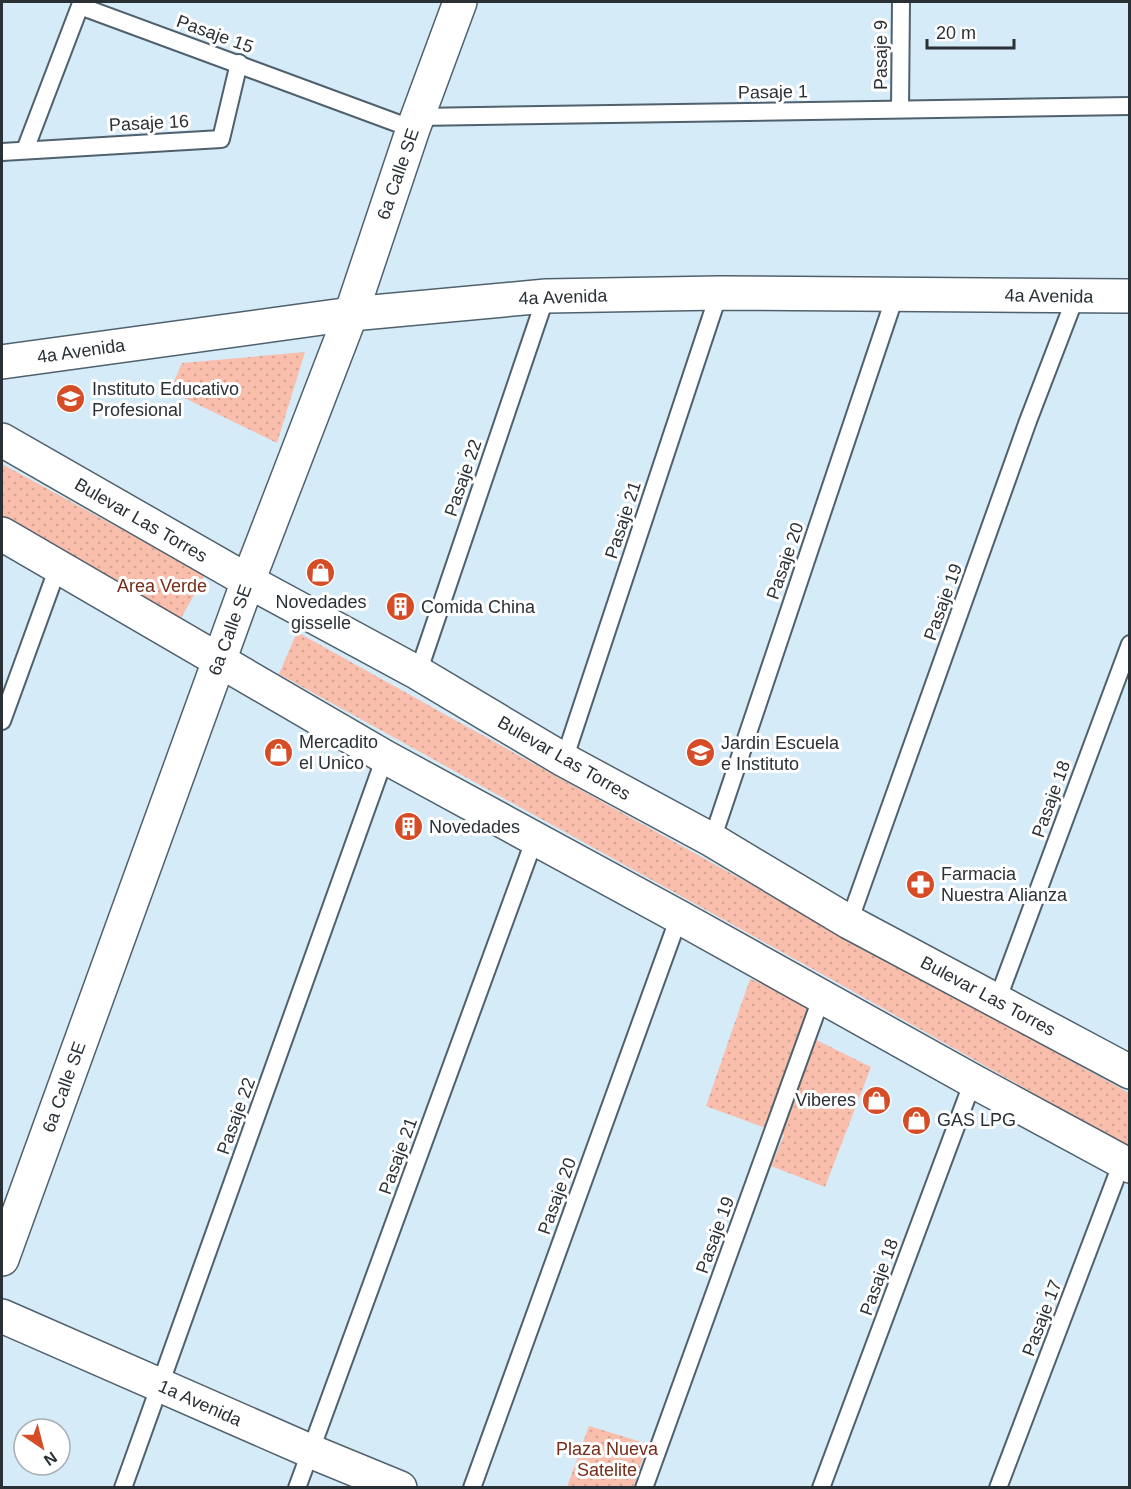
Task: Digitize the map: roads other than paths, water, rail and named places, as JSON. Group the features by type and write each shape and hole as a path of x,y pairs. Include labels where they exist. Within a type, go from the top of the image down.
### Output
{"street":[{"name":"6a Calle SE","path":"2,1259 248,581 351,314 415,123 460,2"},
{"name":"4a Avenida","path":"2,362 351,314 546,296 719,293 1130,296"},
{"name":"Bulevar Las Torres","path":"2,440 248,581 418,673 564,760 712,840 849,922 1130,1072"},
{"path":"2,534 385,757 1126,1164"},
{"name":"1a Avenida","path":"2,1316 400,1488"}],"lane":[{"name":"Pasaje 9","path":"900,109 901,2"},
{"name":"Pasaje 15","path":"25,150 80,6 415,123"},
{"name":"Pasaje 16","path":"2,152 221,138 239,63"},
{"name":"Pasaje 1","path":"415,123 900,109 1130,106"},
{"name":"Pasaje 21","path":"564,760 719,293"},
{"name":"Pasaje 20","path":"712,840 896,293"},
{"name":"Pasaje 22","path":"418,673 546,296"},
{"name":"Pasaje 19","path":"849,922 1024,432 1076,296"},
{"path":"2,721 58,567"},
{"name":"Pasaje 18","path":"997,1001 1130,644"},
{"name":"Pasaje 22","path":"123,1488 385,757"},
{"name":"Pasaje 21","path":"297,1488 536,838"},
{"name":"Pasaje 20","path":"472,1488 679,917"},
{"name":"Pasaje 19","path":"644,1488 822,996"},
{"name":"Pasaje 18","path":"821,1488 973,1081"},
{"name":"Pasaje 17","path":"998,1488 1126,1164"}],"place":[{"name":"Instituto Educativo Profesional","path":"71,399"},
{"name":"Novedades gisselle","path":"321,573"},
{"name":"Comida China","path":"400,607"},
{"name":"Mercadito el Unico","path":"278,752"},
{"name":"Jardin Escuela e Instituto","path":"700,753"},
{"name":"Novedades","path":"408,827"},
{"name":"Farmacia Nuestra Alianza","path":"920,884"},
{"name":"Viberes","path":"877,1100"},
{"name":"GAS LPG","path":"916,1120"}],"park label":[{"name":"Area Verde","path":"162,586"},
{"name":"Plaza Nueva Satelite","path":"607,1459"}]}
